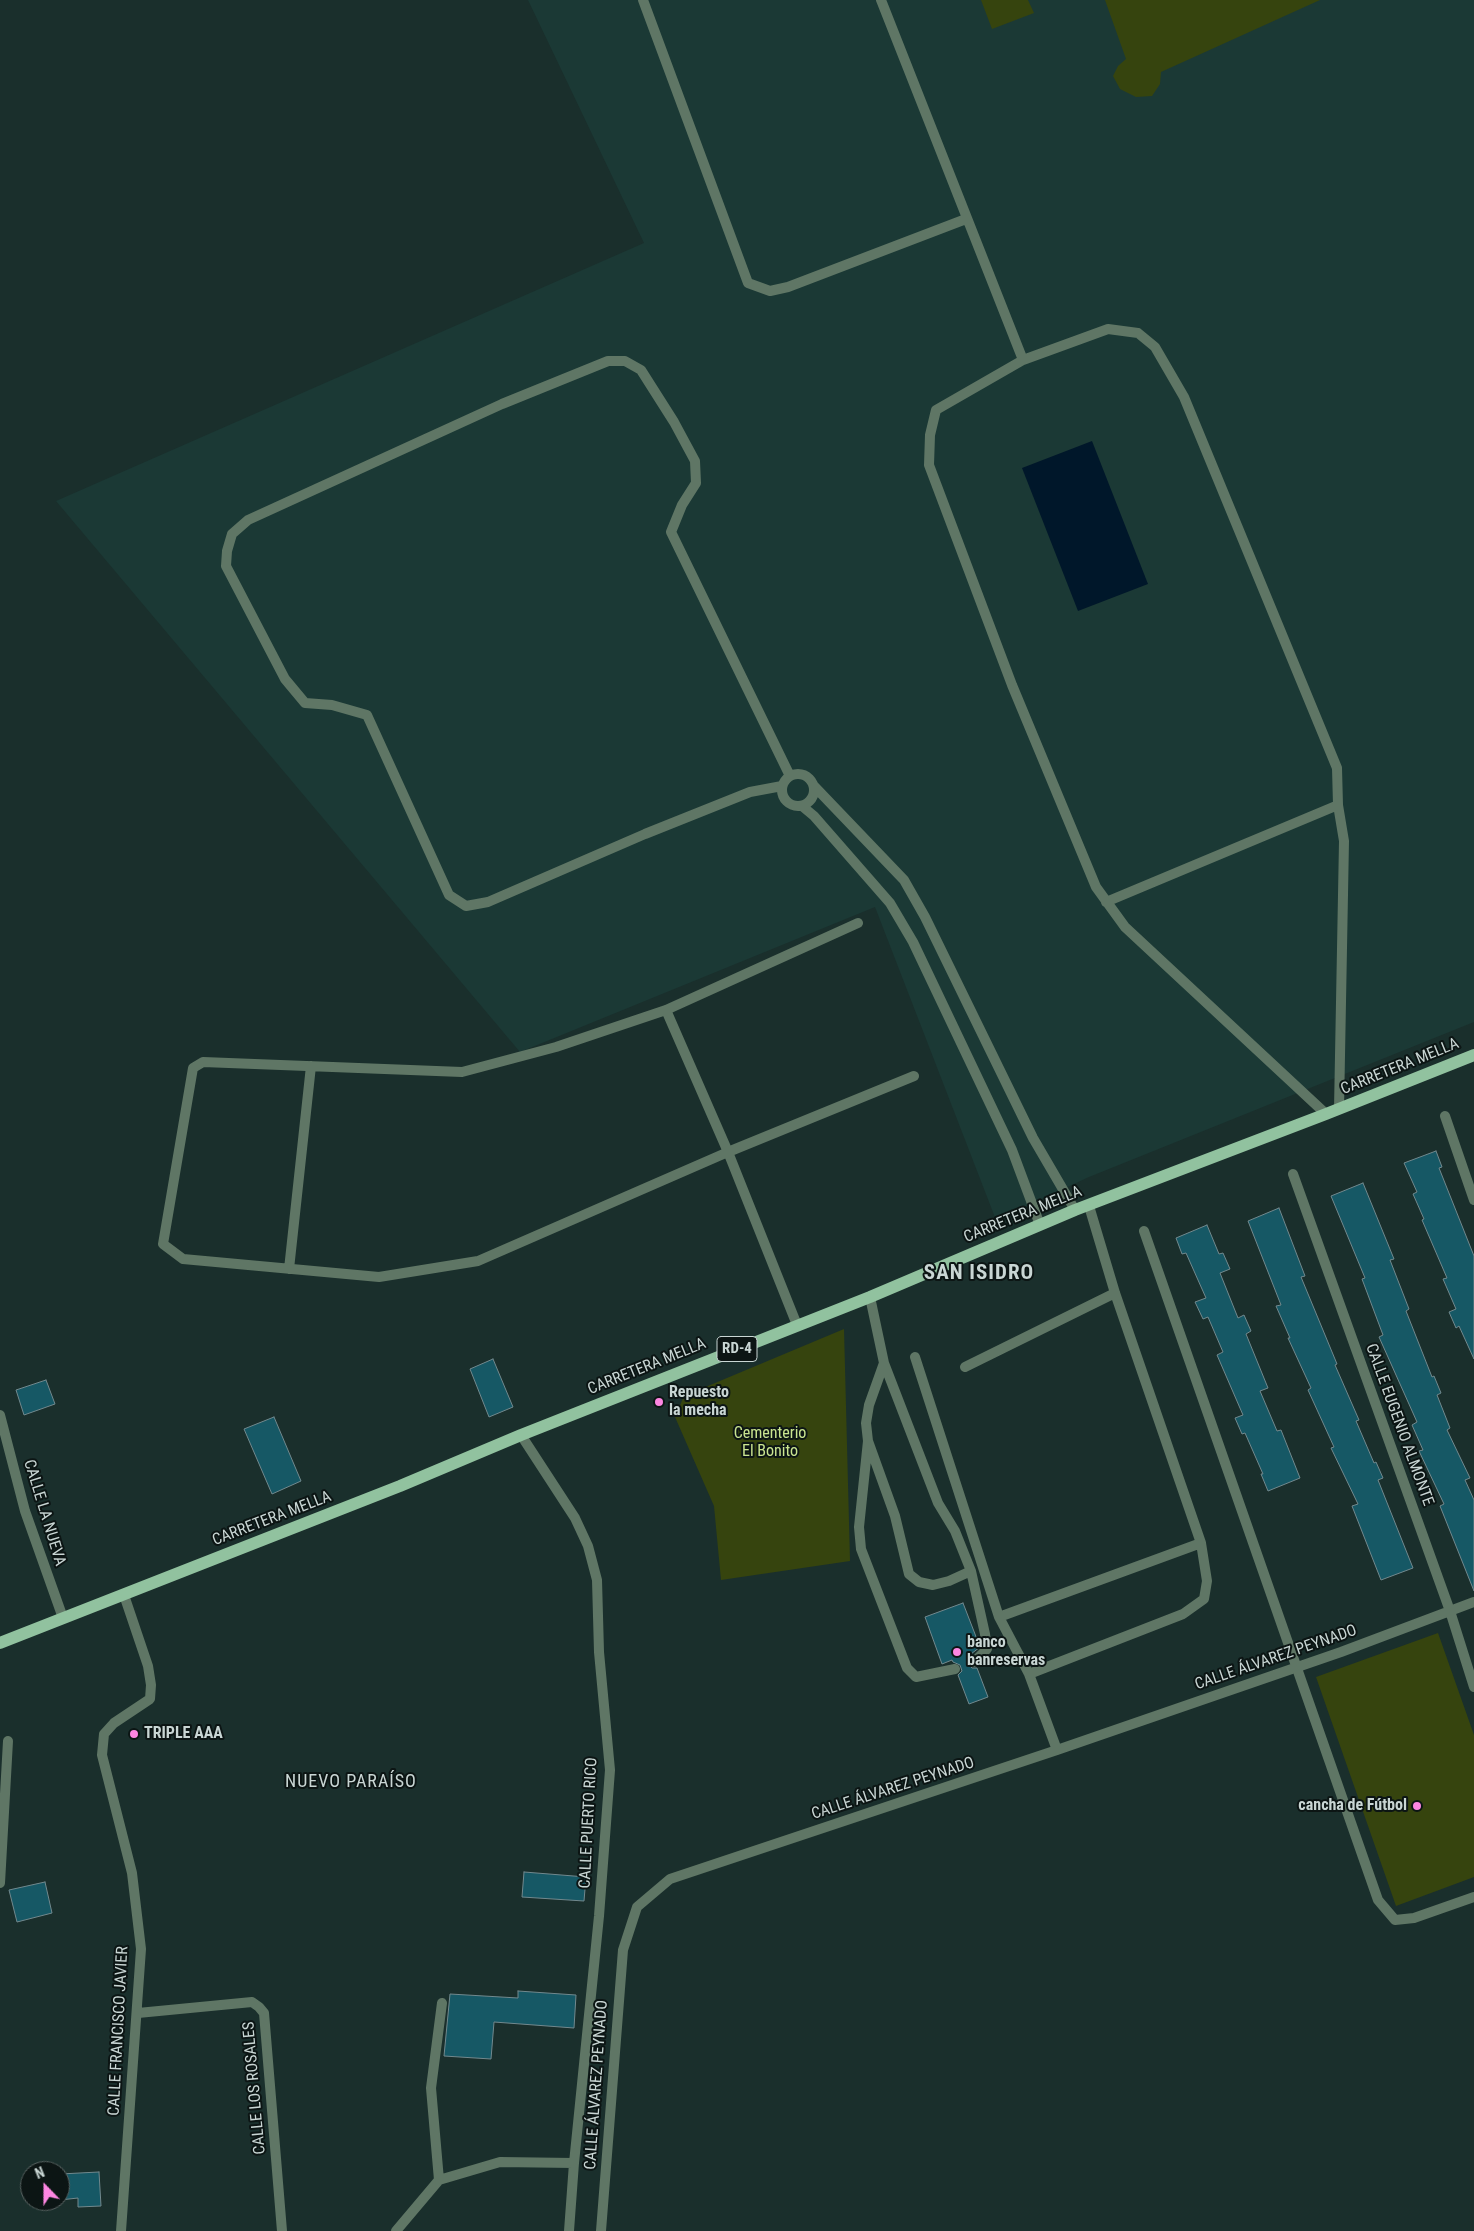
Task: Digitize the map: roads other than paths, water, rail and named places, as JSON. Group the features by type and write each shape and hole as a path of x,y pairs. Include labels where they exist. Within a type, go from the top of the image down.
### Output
{"main road":[{"name":"CARRETERA MELLA","path":"0,1643 400,1486 521,1435 870,1297 1075,1210 1474,1055"}],"street":[{"path":"643,0 748,283 770,290 788,287 966,218"},
{"path":"881,0 1023,360"},
{"path":"1326,1114 1125,927 1096,887 1016,694 929,465 930,435 936,410 1023,360 1108,329 1138,333 1155,348 1184,397 1337,768 1338,805 1344,841 1339,1109"},
{"path":"782,786 750,792 645,834 488,902 466,906 449,895 367,715 332,705 305,703 285,679 226,566 227,551 232,534 248,520 502,404 608,361 625,361 641,370 674,422 695,461 696,483 682,504 671,532 790,776"},
{"path":"814,786 814,795 809,802 802,806 793,806 786,802 782,794 782,786 790,776 802,774 810,779 814,786 904,880 925,917 1033,1138 1075,1210"},
{"path":"1106,902 1338,805"},
{"path":"802,806 814,816 890,903 912,942 1012,1150 1040,1225"},
{"path":"858,924 666,1010 556,1047 462,1072 203,1062 193,1068 163,1244 183,1259 378,1277 478,1260 728,1152 914,1076"},
{"path":"666,1010 728,1152 797,1325"},
{"path":"289,1269 311,1066"},
{"path":"1445,1116 1474,1200"},
{"name":"CALLE EUGENIO ALMONTE","path":"1293,1174 1450,1611 1474,1687"},
{"path":"1029,1674 1183,1614 1204,1599 1207,1582 1201,1543 1115,1293 1089,1206"},
{"path":"1144,1231 1378,1900 1395,1920 1414,1918 1474,1896"},
{"path":"965,1367 1115,1293"},
{"path":"870,1297 884,1363 938,1504 956,1531 971,1571 987,1649 974,1662"},
{"path":"915,1357 999,1617 1029,1674 1057,1750"},
{"path":"884,1363 869,1405 866,1423 868,1440 859,1527 861,1550 907,1668 916,1677 955,1669"},
{"name":"CALLE LA NUEVA","path":"0,1415 25,1511 63,1618"},
{"name":"CALLE PUERTO RICO","path":"521,1435 575,1518 588,1546 597,1580 599,1652 610,1770 599,1916 569,2231"},
{"path":"868,1440 895,1516 910,1574 918,1582 933,1585 950,1581 971,1571"},
{"path":"999,1617 1201,1543"},
{"name":"CALLE FRANCISCO JAVIER","path":"120,2231 138,2014 141,1949 132,1873 102,1755 104,1734 114,1723 150,1699 151,1684 148,1666 124,1595"},
{"name":"CALLE ÁLVAREZ PEYNADO","path":"601,2231 623,1950 637,1908 670,1880 1057,1750 1297,1667 1474,1602"},
{"path":"0,1883 8,1741"},
{"name":"CALLE LOS ROSALES","path":"138,2014 252,2002 260,2007 264,2013 282,2231"},
{"path":"439,2180 431,2088 442,2003"},
{"path":"396,2231 439,2180 500,2162 574,2163"}],"water":[{"path":"1092,441 1148,584 1078,611 1022,468"}],"place":[{"name":"Repuesto la mecha","path":"659,1402"},
{"name":"banco banreservas","path":"957,1652"},
{"name":"TRIPLE AAA","path":"134,1734"},
{"name":"cancha de Fútbol","path":"1417,1806"}],"district":[{"name":"SAN ISIDRO","path":"979,1274"},
{"name":"NUEVO PARAÍSO","path":"351,1782"}],"park label":[{"name":"Cementerio El Bonito","path":"770,1443"}]}
